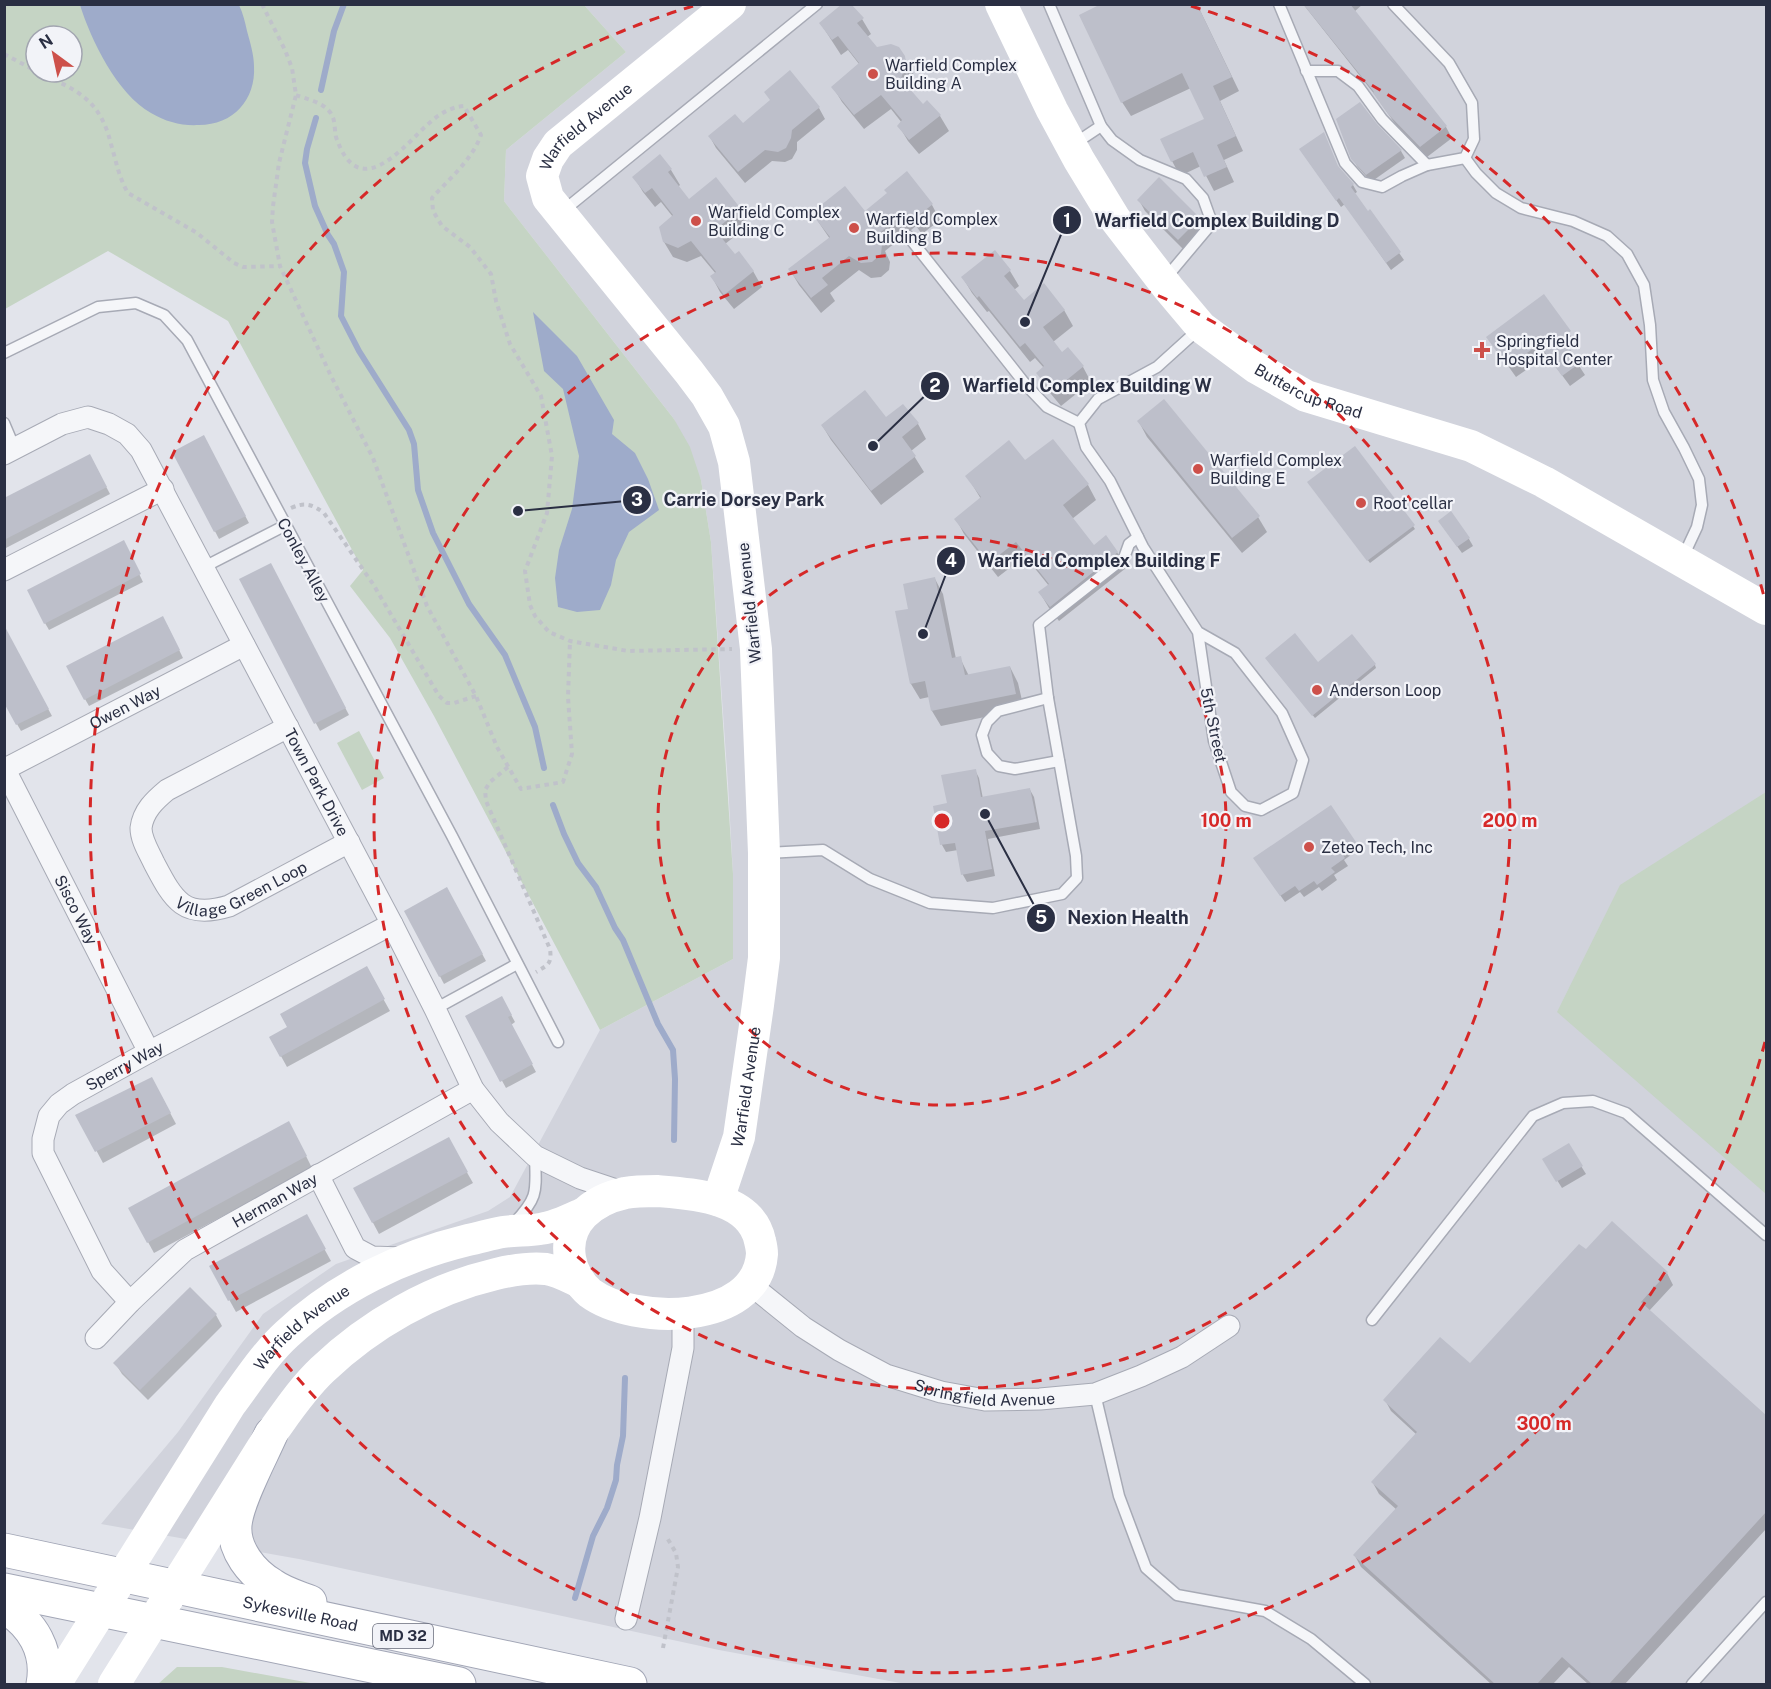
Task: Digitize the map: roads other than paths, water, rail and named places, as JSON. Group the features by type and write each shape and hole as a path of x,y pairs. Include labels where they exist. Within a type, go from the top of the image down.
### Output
{"main road":[{"path":"271,1434 242,1500 235,1525 237,1542 243,1556 253,1570 274,1587 372,1629"},
{"name":"Sykesville Road","path":"4,1550 630,1684"},
{"name":"MD 32","path":"4,1590 459,1684"},
{"path":"4,1607 28,1624 37,1639 44,1661 43,1684"}],"street":[{"name":"Warfield Avenue","path":"718,1200 739,1137 764,958 764,853 756,649 734,462 724,426 707,396 548,198 542,176 548,159 558,144 730,4"},
{"name":"Buttercup Road","path":"1001,4 1072,146 1115,219 1202,327 1255,367 1306,396 1472,446 1524,471 1767,609"},
{"name":"Town Park Drive","path":"10,452 62,424 88,417 109,424 126,434 141,450 392,924 473,1089 499,1122 535,1156 580,1178 625,1193"},
{"path":"4,570 163,489"},
{"name":"Owen Way","path":"5,769 244,645"},
{"name":"Village Green Loop","path":"288,727 167,790 152,803 144,816 141,829 149,854 170,892 180,903 201,911 229,906 349,842"},
{"name":"Sisco Way","path":"5,769 149,1052"},
{"name":"Sperry Way","path":"130,1302 102,1271 43,1153 43,1139 50,1116 59,1104 73,1094 392,924"},
{"name":"Herman Way","path":"96,1338 185,1250 473,1089"},
{"path":"318,1175 355,1248 372,1257 411,1258"},
{"path":"657,1191 691,1193 718,1200 735,1208 750,1220 758,1232 762,1254 751,1285 740,1296 722,1306 683,1314 650,1313 616,1305 591,1293 580,1282 571,1264 569,1249 573,1228 582,1214 598,1202 625,1193 657,1191"},
{"name":"Warfield Avenue","path":"123,1575 230,1405 259,1365 285,1335 311,1313 356,1283 411,1258 452,1244 506,1231 542,1229 582,1214"},
{"path":"337,1294 350,1267 355,1248"},
{"path":"114,1684 271,1434 298,1397 341,1353 389,1319 420,1301 468,1280 518,1269 545,1269 561,1273 580,1282"},
{"name":"Springfield Avenue","path":"751,1285 804,1327 839,1350 886,1375 941,1392 985,1401 1040,1400 1095,1394 1182,1357 1229,1326"},
{"path":"626,1619 650,1518 683,1348 683,1314"},
{"path":"55,1684 123,1575"}],"lane":[{"path":"560,213 817,4"},
{"path":"1049,4 1101,126 1112,140 1140,160 1186,179 1203,198 1212,224 1163,281"},
{"path":"1279,4 1346,163 1362,182 1382,187 1427,165 1465,158"},
{"path":"1393,4 1449,63 1472,103 1474,139 1465,158"},
{"path":"1306,71 1338,71 1358,86 1382,119 1427,165"},
{"path":"1072,146 1101,126"},
{"path":"1465,158 1496,193 1521,208 1573,222 1607,236 1627,254 1644,285 1650,325 1653,380 1664,412 1699,479 1702,506 1697,527 1681,560"},
{"path":"908,236 1026,386 1047,407 1079,423 1098,399 1157,367 1202,327"},
{"name":"Conley Alley","path":"4,353 98,307 136,303 164,315 187,340 452,836 558,1042"},
{"path":"4,423 10,452"},
{"name":"5th Street","path":"1079,423 1086,447 1110,481 1138,537 1198,632 1214,741 1231,792 1245,806 1261,810 1293,793 1303,760 1282,712 1235,653 1198,632"},
{"path":"204,567 286,525"},
{"path":"764,853 823,850 870,879 930,903 993,908 1062,894 1077,878 1076,856 1048,698 1039,625 1124,558 1129,544 1138,537"},
{"path":"1048,698 998,711 987,722 982,735 987,753 999,766 1015,769 1059,761"},
{"path":"435,1009 517,964"},
{"path":"1372,1320 1533,1116 1563,1103 1593,1101 1626,1113 1767,1234"},
{"path":"506,1231 530,1207 536,1189 535,1156"},
{"path":"1095,1394 1119,1497 1146,1568 1177,1595 1265,1611 1311,1639 1365,1684"},
{"path":"1692,1684 1767,1602"}],"water":[{"path":"80,5 239,5 254,62 254,78 246,100 232,115 211,124 174,123 151,113 127,93 116,80 98,50"},
{"path":"533,312 577,356 614,420 612,434 635,453 648,479 659,510 629,532 616,560 611,585 600,610 577,612 558,607 555,578 559,550 572,509 579,456 563,389 544,371"}],"waterway":[{"path":"321,90 334,31 344,4"},
{"path":"316,118 305,163 315,206 334,244 344,272 341,316 359,351 409,430 414,444 418,490 433,533 469,604 505,655 535,727 544,768"},
{"path":"553,805 578,863 596,887 623,940 658,1024 673,1050 674,1140"},
{"path":"575,1598 593,1536 607,1508 616,1480 623,1436 625,1378"}],"place":[{"name":"Warfield Complex Building A","path":"873,74"},
{"name":"Warfield Complex Building C","path":"696,221"},
{"name":"Warfield Complex Building B","path":"854,228"},
{"name":"Warfield Complex Building D","path":"1025,322"},
{"name":"Springfield Hospital Center","path":"1482,350"},
{"name":"Warfield Complex Building W","path":"873,446"},
{"name":"Warfield Complex Building E","path":"1198,469"},
{"name":"Root cellar","path":"1361,503"},
{"name":"Carrie Dorsey Park","path":"518,511"},
{"name":"Warfield Complex Building F","path":"923,634"},
{"name":"Anderson Loop","path":"1317,690"},
{"name":"Nexion Health","path":"985,814"},
{"name":"Zeteo Tech, Inc","path":"1309,847"}]}
